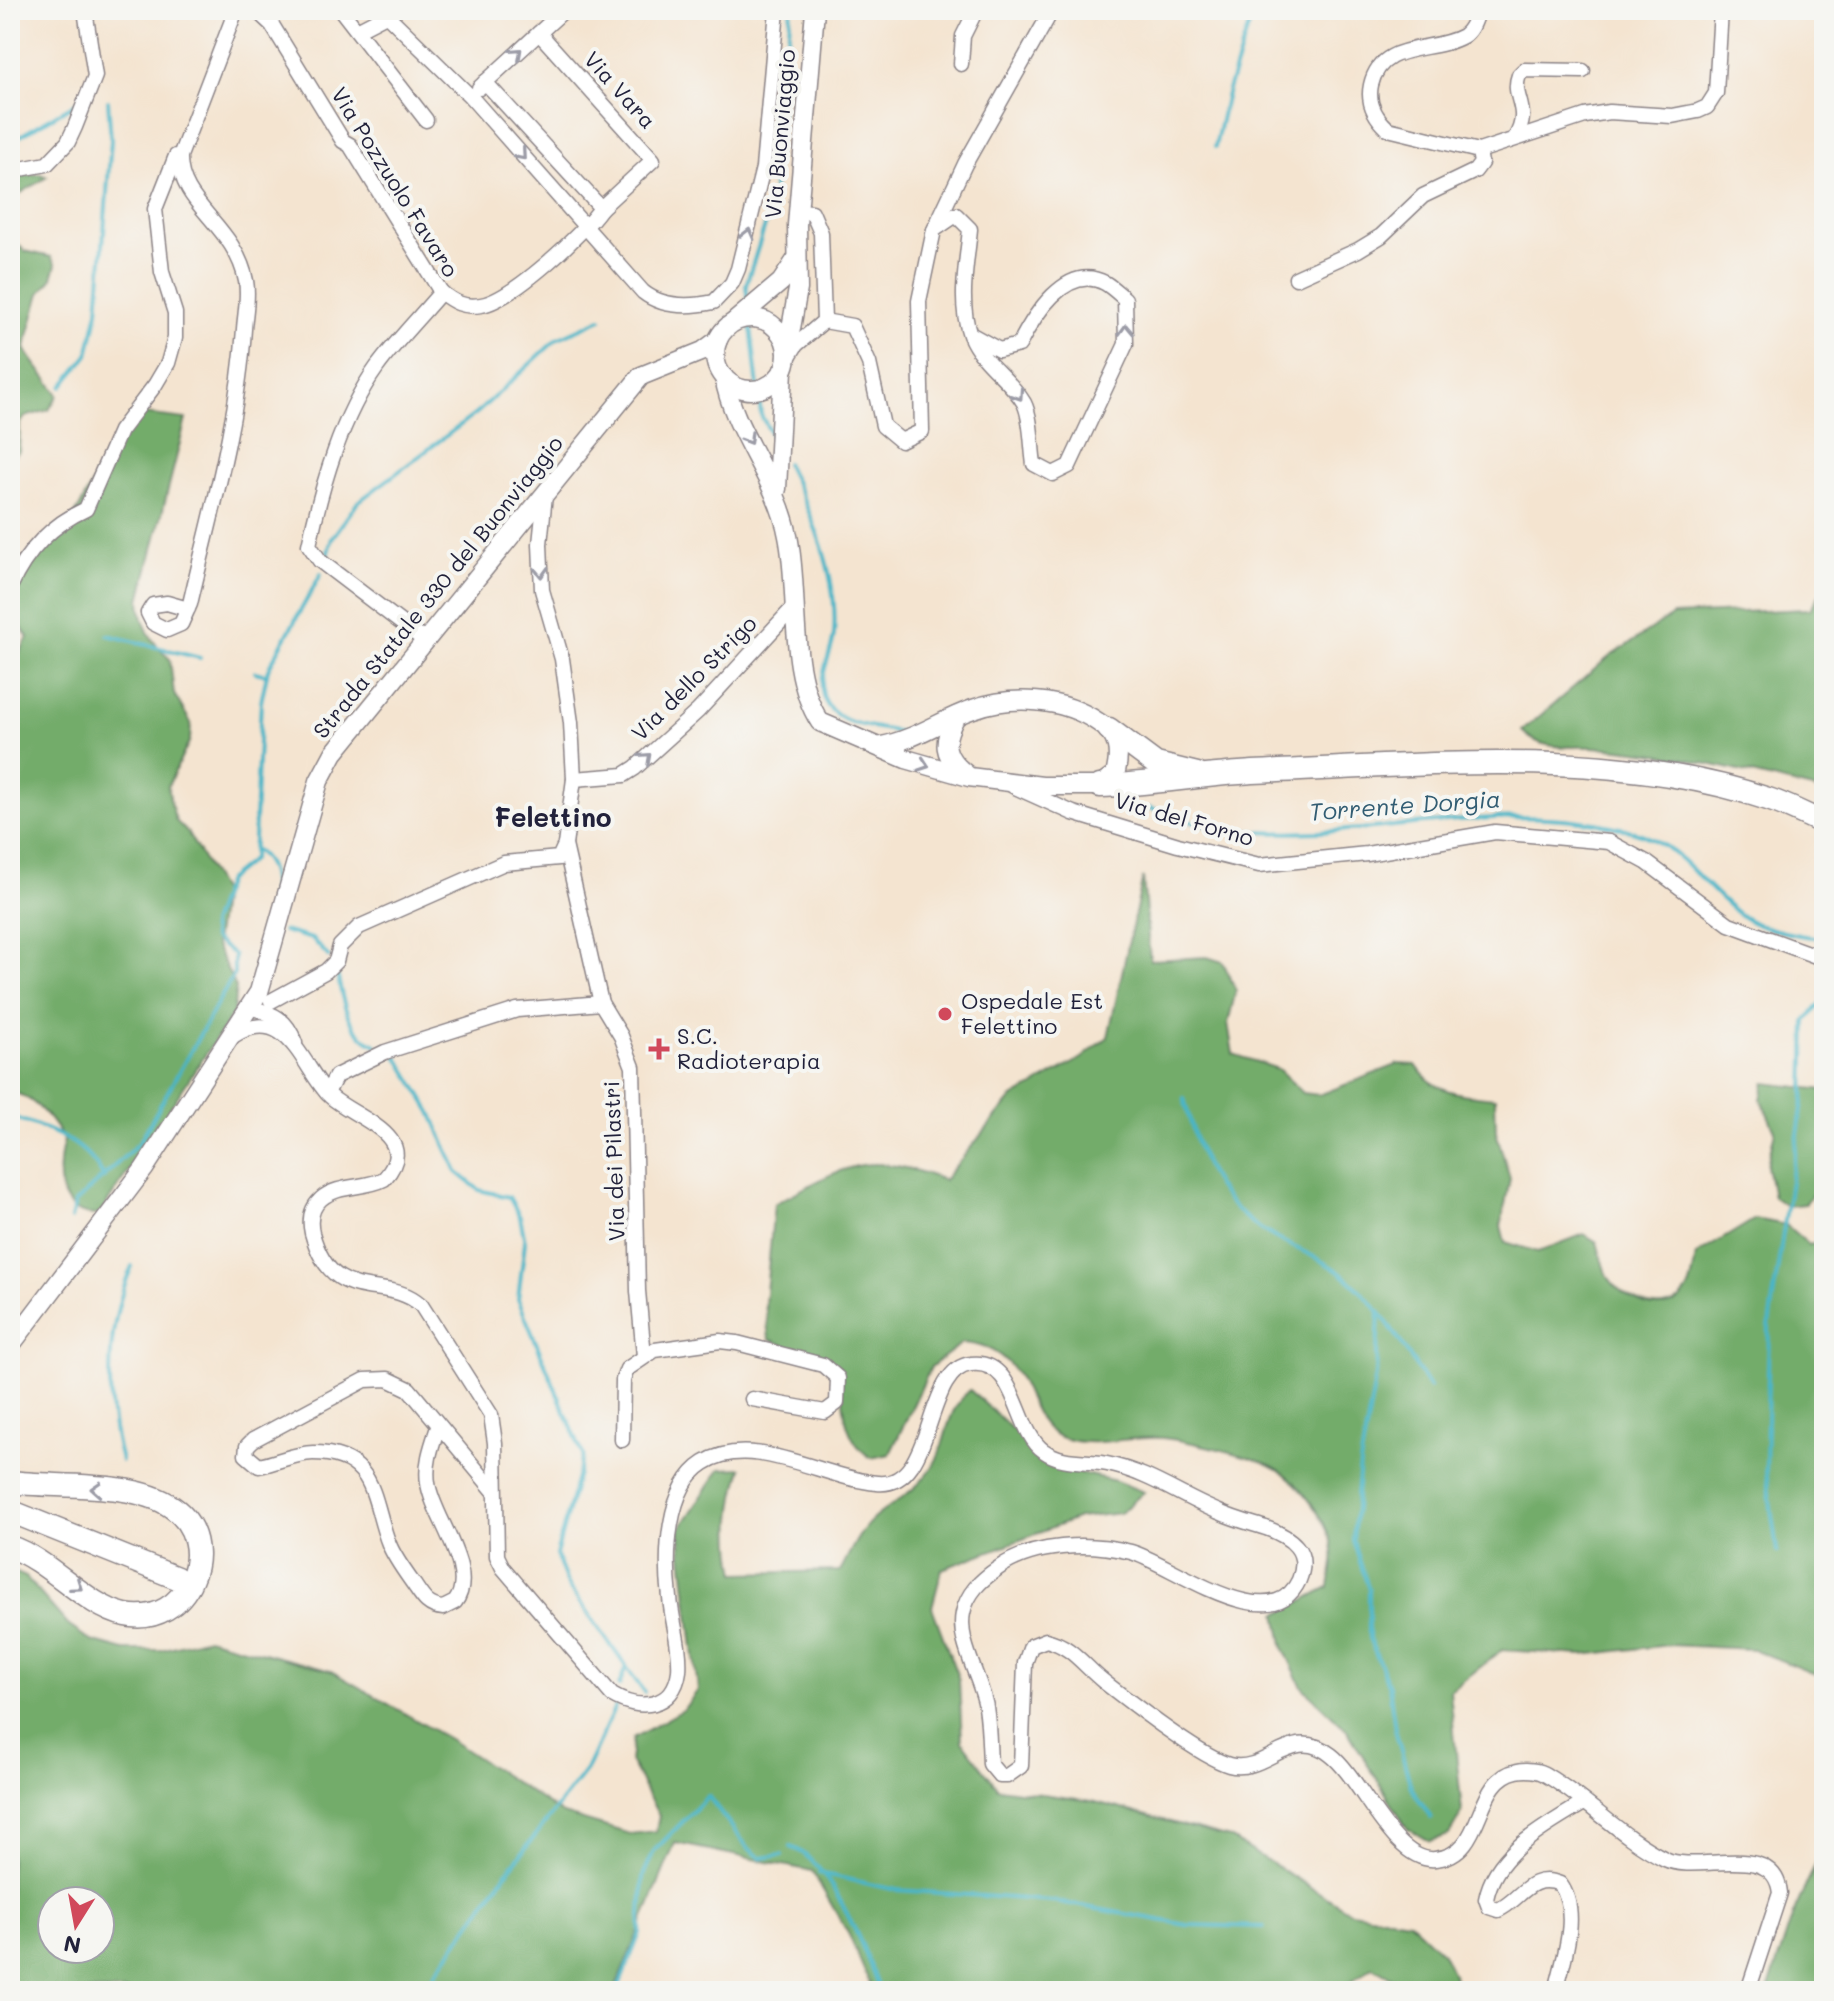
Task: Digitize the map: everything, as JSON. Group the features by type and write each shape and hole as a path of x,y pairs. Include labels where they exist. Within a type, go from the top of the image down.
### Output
{"highway":[{"path":"1109,729 1156,764 1206,775"},
{"path":"1089,786 1170,783 1206,775 1423,766 1565,765 1694,780 1768,799 1824,823"},
{"path":"10,1482 131,1492 171,1506 186,1520 194,1538 196,1567 180,1599 156,1614 127,1615 108,1608 35,1559 10,1547"},
{"path":"10,1511 177,1578"},
{"path":"10,1526 80,1540"}],"main road":[{"name":"Via Buonviaggio","path":"785,361 798,289 795,261 815,10"},
{"path":"650,371 703,351 718,340 781,282 795,261"},
{"path":"746,316 778,331 785,361 776,500"},
{"path":"718,340 715,359 724,377 730,409 767,473 788,536 793,608 808,705 820,722 935,769 969,777 1089,786 1115,775 1118,763 1117,742 1109,729 1071,709 1017,700 974,708 913,738 881,746"},
{"path":"650,371 688,366 724,377 737,387 760,388 785,361"},
{"name":"Strada Statale 330 del Buonviaggio","path":"10,1346 144,1169 249,1009 262,981 325,765 641,376 650,371"},
{"path":"956,716 946,734 944,749 952,764 969,777"}],"street":[{"path":"10,171 47,164 68,142 75,127 95,76 85,10"},
{"path":"10,587 23,560 41,541 64,519 86,509 120,431 168,363 175,338 175,313 162,272 155,209 236,10"},
{"name":"Via Pozzuolo Favaro","path":"256,10 272,25 441,292 376,369 358,403 327,475 309,545 320,561 425,641"},
{"path":"341,10 426,120"},
{"path":"470,96 564,10"},
{"path":"357,30 384,12 470,96 586,230 649,296 672,305 714,302 732,283 738,269 763,168 777,10"},
{"path":"961,64 963,36 976,10"},
{"path":"824,321 852,326 869,363 883,426 901,441 922,431 919,301 934,230 965,164 1052,10"},
{"path":"1478,10 1470,30 1459,38 1384,60 1375,73 1370,91 1374,113 1388,129 1479,151 1585,116 1609,112 1672,116 1707,107 1717,82 1721,10"},
{"name":"Via Vara","path":"441,292 452,301 470,306 498,299 586,230 601,208 653,160 539,33"},
{"path":"1515,138 1524,113 1516,89 1519,75 1524,70 1583,71"},
{"path":"485,82 601,208"},
{"path":"183,142 179,171 186,190 225,232 238,253 247,284 240,387 188,609"},
{"path":"1296,278 1381,236 1423,196 1475,171 1481,163 1479,151"},
{"path":"799,211 812,212 821,233 824,321"},
{"path":"934,230 956,215 970,229 964,303 970,334 990,367 1008,381 1025,406 1034,464 1053,474 1069,466 1126,344 1125,299 1104,282 1076,279 1057,291 1030,323 1019,345 999,350 970,334"},
{"path":"785,361 796,345 824,321"},
{"name":"Via dei Pilastri","path":"545,495 540,544 542,590 562,659 571,723 574,779 565,845 601,1003 621,1036 633,1067 638,1291 644,1356"},
{"name":"Via dello Strigo","path":"574,779 624,775 635,768 698,711 793,608"},
{"name":"Via del Forno","path":"1002,781 1073,813 1178,845 1259,865 1367,854 1495,832 1609,842 1646,862 1729,924 1824,959"},
{"path":"1073,813 1065,803 1066,795 1089,786"},
{"path":"249,1009 274,1008 312,980 336,961 340,946 359,927 504,863 559,858 565,845"},
{"path":"262,981 274,1008 327,1093 385,1132 394,1145 396,1159 392,1171 376,1184 338,1191 319,1200 310,1224 316,1246 330,1267 352,1284 407,1296 421,1305 491,1415 495,1443 495,1542 503,1568 601,1685 627,1705 659,1703 676,1685 679,1664 669,1594 672,1512 684,1480 692,1471 719,1454 755,1453 881,1484 898,1479 913,1463 953,1373 968,1364 988,1366 1005,1379 1028,1435 1047,1454 1117,1466 1154,1479 1219,1512 1276,1532 1298,1546 1304,1562 1294,1589 1277,1600 1257,1602 1212,1592 1161,1562 1130,1552 1075,1547 1035,1551 1004,1564 970,1593 962,1623 986,1708 990,1764 1000,1776 1015,1772 1021,1766 1027,1652 1037,1641 1046,1640 1070,1649 1100,1679 1165,1727 1228,1765 1250,1764 1298,1744 1323,1748 1345,1768 1394,1836 1421,1858 1436,1859 1462,1846 1473,1834 1494,1785 1515,1771 1544,1773 1582,1804 1672,1862 1745,1862 1771,1871 1778,1880 1780,1893 1748,1991"},
{"path":"327,1093 336,1076 385,1052 517,1010 601,1003"},
{"path":"249,1009 264,1028"},
{"path":"229,1039 248,1027 264,1028 296,1043"},
{"path":"309,1062 347,1069"},
{"path":"622,1440 622,1401 627,1369 655,1350 720,1341 823,1365 838,1378 837,1403 825,1412 752,1399"},
{"path":"438,1427 429,1454 427,1480 432,1500 458,1560 461,1584 459,1597 443,1608 425,1601 398,1561 388,1541 376,1493 365,1475 349,1462 330,1454 310,1452 259,1466 250,1463 246,1455 247,1446 253,1440 377,1378 399,1382 409,1389 495,1492"},
{"path":"1556,1991 1569,1918 1569,1901 1560,1884 1542,1880 1530,1883 1498,1910 1489,1907 1486,1899 1507,1859 1524,1842 1582,1804"}],"green space":[{"path":"40,174 47,177 18,195 13,239 25,251 51,257 56,265 51,281 40,293 25,347 58,395 49,410 25,417 20,424 19,451 10,460 10,177"},
{"path":"144,414 186,419 140,600 148,632 170,659 174,694 191,723 190,740 168,786 171,804 176,821 188,833 222,892 215,944 236,988 233,1013 103,1209 96,1215 73,1208 66,1199 60,1177 64,1140 54,1124 34,1103 10,1092 10,718 16,690 13,665 28,637 16,613 16,600 24,571 69,524 116,441"},
{"path":"1824,588 1824,792 1680,758 1621,749 1546,745 1522,731 1609,657 1673,615 1810,609"},
{"path":"1143,877 1150,960 1207,957 1223,962 1236,990 1228,1023 1233,1054 1278,1069 1303,1093 1319,1095 1399,1064 1416,1065 1431,1082 1450,1091 1495,1098 1496,1132 1510,1178 1501,1226 1505,1242 1538,1252 1584,1234 1597,1242 1612,1283 1632,1299 1656,1306 1668,1305 1687,1291 1696,1255 1755,1219 1786,1225 1809,1245 1824,1241 1824,1678 1753,1649 1669,1645 1582,1655 1502,1650 1450,1691 1462,1812 1449,1835 1430,1841 1407,1828 1347,1730 1302,1687 1284,1649 1277,1614 1329,1587 1333,1555 1326,1527 1319,1514 1301,1490 1280,1471 1247,1457 1163,1438 1091,1442 1066,1439 1051,1431 1040,1419 1015,1372 1003,1358 986,1348 962,1343 931,1367 890,1454 871,1458 861,1450 846,1418 841,1368 769,1339 765,1303 774,1204 820,1180 856,1166 893,1165 944,1180 1011,1099 1082,1058 1108,1037"},
{"path":"1765,1083 1824,1090 1824,1179 1805,1204 1787,1206 1773,1197 1767,1165 1775,1131 1761,1099"},
{"path":"970,1390 1053,1467 1116,1481 1144,1492 1120,1513 1079,1518 942,1569 932,1607 959,1680 962,1741 998,1788 1092,1801 1230,1838 1351,1912 1409,1921 1443,1953 1457,1983 1456,1991 1415,1991 1373,1967 1338,1991 873,1991 849,1935 812,1871 675,1843 614,1991 10,1991 10,1570 26,1577 68,1625 91,1641 124,1650 161,1650 207,1638 331,1671 449,1739 563,1814 630,1834 656,1831 659,1816 630,1761 633,1738 683,1710 698,1690 679,1530 720,1469 742,1468 732,1520 736,1573 840,1571 866,1527 914,1488 933,1466 956,1408"},
{"path":"1824,1845 1824,1991 1768,1991 1793,1914"}],"waterway":[{"name":"Torrente Dorgia","path":"748,301 746,285 772,204 791,10"},
{"path":"1215,147 1227,93 1254,10"},
{"path":"62,387 88,355 98,311 111,140 108,101"},
{"path":"10,142 78,102"},
{"name":"Torrente Dorgia","path":"750,318 761,415 773,438"},
{"path":"327,556 332,538 358,502 478,412 557,339 601,319"},
{"name":"Torrente Dorgia","path":"786,463 822,546 832,590 834,634 822,680 824,698 828,706 843,719 903,733"},
{"path":"1824,514 1821,525 1824,549"},
{"path":"71,1219 75,1203 139,1143 234,974 234,955 213,938 211,924 227,880 253,859 261,702 268,669 321,574"},
{"path":"108,635 200,658"},
{"path":"255,672 267,675"},
{"name":"Torrente Dorgia","path":"1149,808 1210,827 1271,833 1323,832 1478,819 1530,817 1583,821 1651,838 1679,857 1729,906 1748,920 1781,931 1824,937"},
{"path":"254,849 262,856 271,874 272,893 267,924"},
{"path":"283,931 312,939 329,957"},
{"path":"336,970 351,1023 365,1039 376,1045"},
{"path":"1777,1551 1766,1471 1769,1325 1804,1095 1806,1021 1824,1000"},
{"path":"397,1056 431,1112 457,1172 479,1190 509,1197 520,1217 525,1242 518,1299 583,1455 556,1555 568,1585 644,1692"},
{"path":"1184,1098 1204,1161 1224,1195 1254,1225 1324,1262 1353,1284 1389,1325 1429,1387"},
{"path":"10,1116 51,1131 76,1145 87,1154 104,1178"},
{"path":"121,1461 112,1412 110,1362 117,1313 132,1266"},
{"path":"1379,1312 1376,1375 1360,1463 1353,1540 1369,1590 1369,1638 1389,1686 1395,1729 1411,1787 1431,1818"},
{"path":"619,1686 626,1666"},
{"path":"423,1991 504,1876 586,1770 615,1707"},
{"path":"617,1991 640,1933 643,1876 654,1851 708,1796 748,1848 761,1858 782,1855"},
{"path":"791,1847 805,1855 833,1888 880,1991"},
{"path":"819,1873 897,1890 1053,1901 1187,1925 1264,1927"}],"place":[{"name":"Ospedale Est Felettino","path":"945,1014"},
{"name":"S.C. Radioterapia","path":"659,1049"}],"district":[{"name":"Felettino","path":"553,818"}]}
